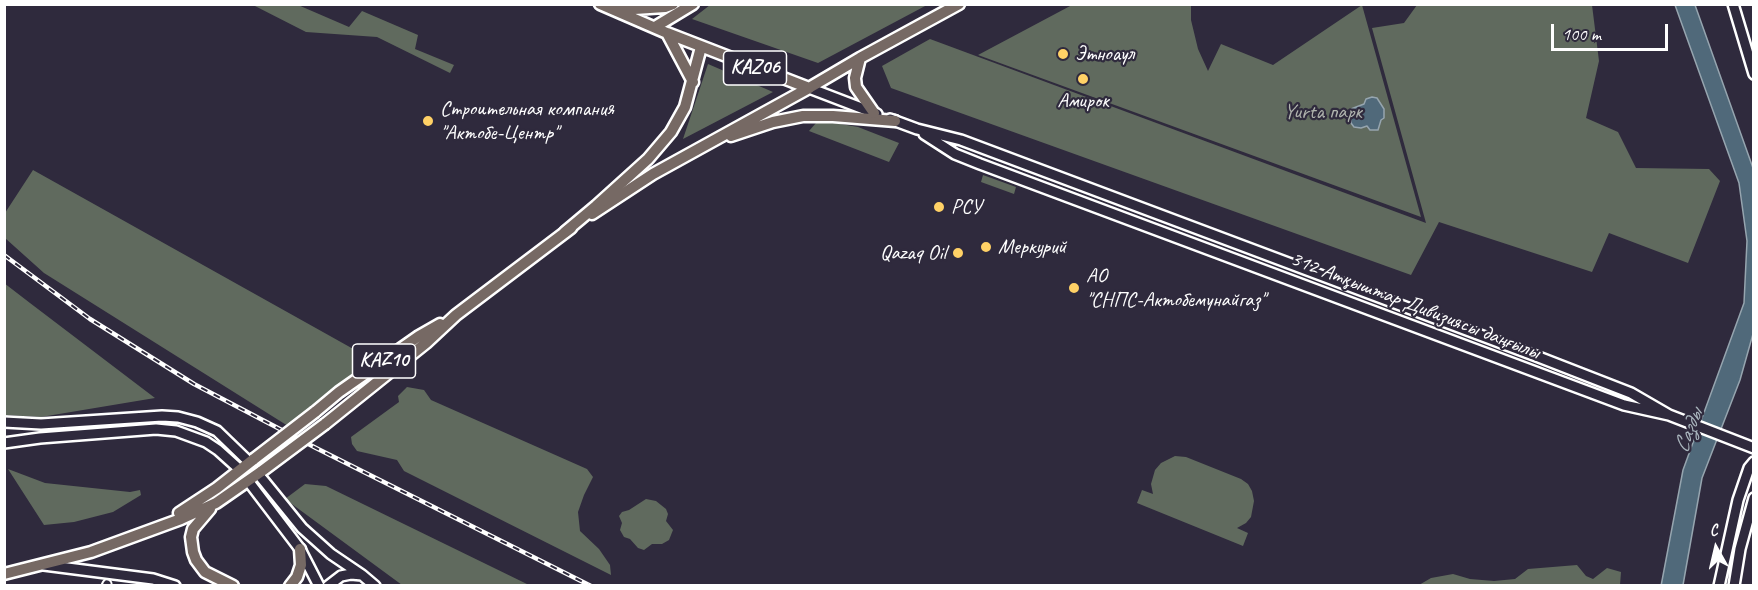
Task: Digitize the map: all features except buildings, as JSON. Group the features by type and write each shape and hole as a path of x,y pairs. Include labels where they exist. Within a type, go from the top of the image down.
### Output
{"main road":[{"name":"312 Атқыштар Дивизиясы даңғылы","path":"600,4 701,47 895,121 961,140 1631,393 1669,415 1754,448"},
{"path":"615,10 665,7 673,4"},
{"path":"655,27 693,4"},
{"name":"KАZ06","path":"809,88 958,4"},
{"path":"1733,4 1754,74"},
{"path":"667,33 693,82"},
{"path":"565,232 648,159 666,138 685,107 701,47"},
{"path":"860,58 855,78 856,87 874,113"},
{"name":"KAZ10","path":"4,574 92,552 146,533 216,503 261,473 325,424 426,343 456,315 565,232 653,174 809,88"},
{"path":"694,150 772,122 803,116 895,121"},
{"name":"312 Атқыштар Дивизиясы даңғылы","path":"917,129 955,154 1624,405 1669,415"},
{"path":"1027,181 1033,167"},
{"path":"1115,214 1121,200"},
{"name":"KAZ10","path":"146,533 188,509 339,392 419,336 456,315"},
{"path":"1467,346 1472,332"},
{"path":"4,422 41,424 162,416 178,417 197,422 216,431 250,460"},
{"path":"4,443 156,429 176,430 206,442 238,468"},
{"path":"1719,585 1738,500 1749,468 1754,462"},
{"path":"261,473 302,528 331,554 375,584"},
{"path":"249,482 300,549 319,585"},
{"path":"1734,585 1754,498"},
{"path":"216,503 193,529 191,537 193,552 205,572 233,585"},
{"path":"1748,521 1754,512"},
{"path":"290,585 297,577 301,565 300,549"},
{"path":"39,565 153,579 175,585"},
{"path":"4,567 23,568"},
{"path":"328,585 341,576 362,575"}],"green space":[{"name":"Yurta парк","path":"1191,4 1191,20 1198,49 1208,71 1221,44 1273,65 1362,5 1421,217 978,55 1072,5"},
{"path":"253,5 298,5 349,27 362,11 418,35 415,49 454,65 450,73 377,37 306,32"},
{"path":"710,5 927,5 818,63 692,19"},
{"path":"1417,5 1592,5 1599,61 1586,118 1618,132 1636,168 1709,169 1720,181 1688,263 1609,233 1592,272 1439,222 1411,275 891,88 882,66 930,39 1426,223 1372,28 1404,23"},
{"path":"708,64 773,92 683,139"},
{"path":"816,123 835,123 858,127 899,143 889,162 809,131"},
{"path":"33,170 373,360 288,426 44,273 5,238 5,213"},
{"path":"983,175 1016,187 1014,194 981,182"},
{"path":"4,283 155,398 41,417 5,415"},
{"path":"407,387 424,390 431,400 587,469 593,477 578,512 580,531 599,549 610,565 611,575 404,471 397,460 357,451 352,444 351,437 399,402 398,396"},
{"path":"1175,456 1186,457 1248,484 1254,501 1251,517 1237,528 1248,533 1243,546 1137,503 1142,490 1153,494 1151,484 1155,470 1161,463"},
{"path":"8,469 45,483 130,492 140,490 141,495 113,512 74,522 44,525"},
{"path":"305,484 326,486 529,585 402,585 285,499"},
{"path":"646,499 656,501 666,509 668,514 666,521 673,530 669,540 662,544 652,544 644,550 624,537 620,530 622,523 619,516"},
{"path":"1577,565 1586,576 1593,579 1607,568 1621,572 1620,585 1419,585 1431,578 1453,574 1470,579 1494,581 1515,579 1528,569"}],"water":[{"path":"1675,5 1695,5 1753,168 1753,334 1740,380 1702,478 1683,585 1661,586 1683,470 1744,303 1747,241 1739,183"},
{"path":"1377,98 1384,109 1384,118 1378,130 1370,130 1367,126 1354,127 1351,117 1358,110 1351,109 1364,104 1366,99"}],"railway":[{"path":"4,255 90,319 194,384 591,586"}],"place":[{"name":"Этноаул","path":"1063,54"},
{"name":"Амирок","path":"1083,79"},
{"name":"Строительная компания \"Актобе-Центр\"","path":"428,121"},
{"name":"РСУ","path":"939,207"},
{"name":"Меркурий","path":"986,247"},
{"name":"Qazaq Oil","path":"958,253"},
{"name":"АО \"СНПС-Актобемунайгаз\"","path":"1074,288"}],"water label":[{"name":"Сазды","path":"1689,431"}]}
